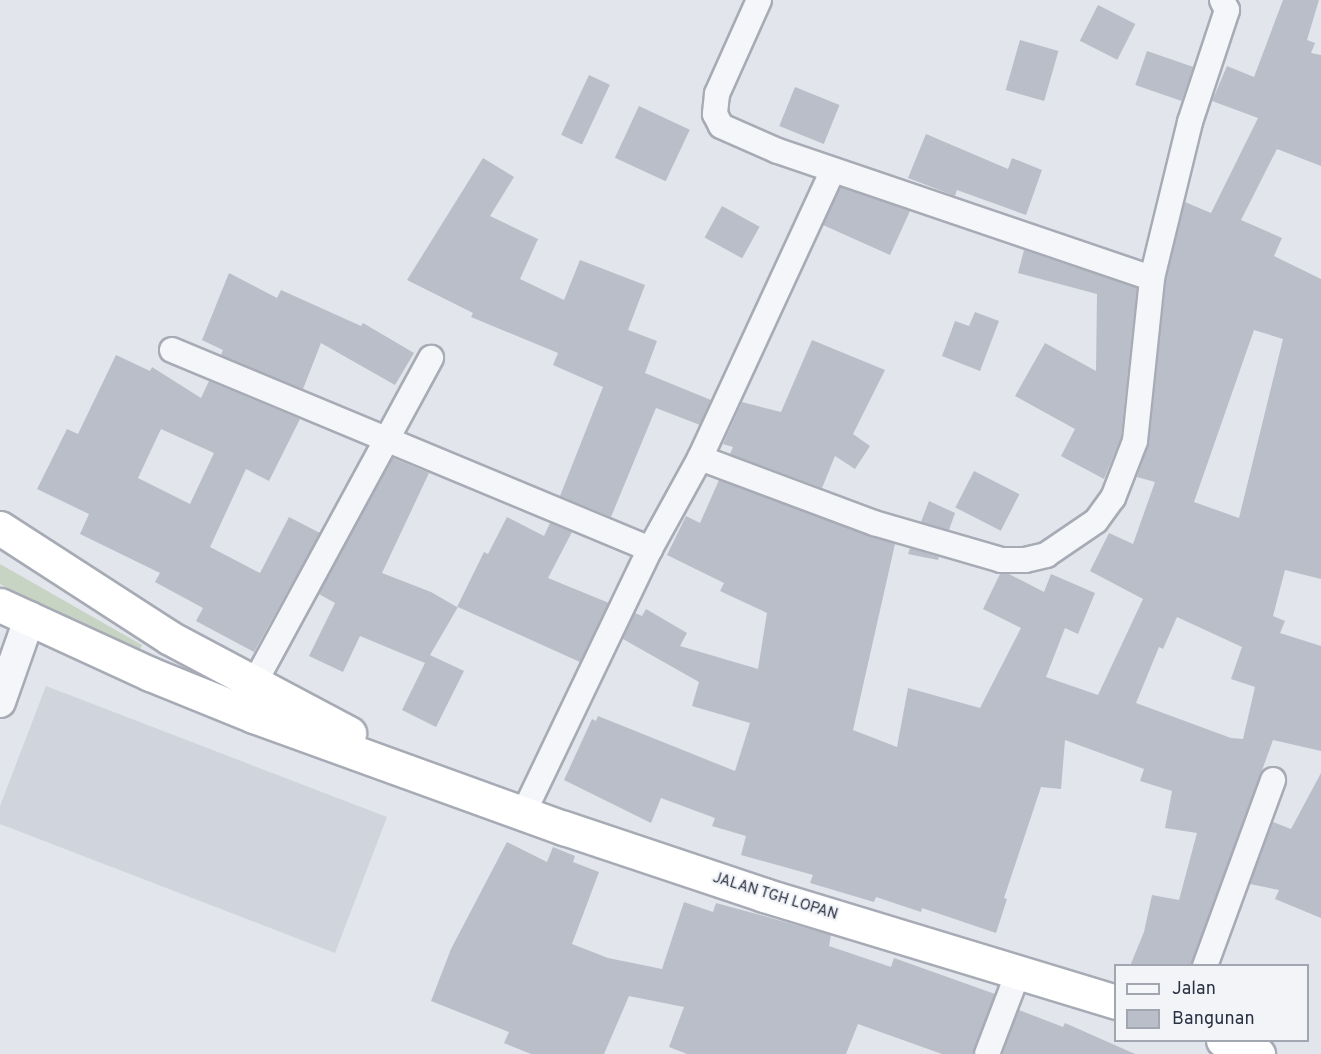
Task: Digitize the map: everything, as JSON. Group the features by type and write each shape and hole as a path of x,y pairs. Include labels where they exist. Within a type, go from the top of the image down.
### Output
{"highway":[{"path":"0,528 170,638 438,780"},
{"path":"0,604 150,674 254,716 438,780"},
{"path":"150,674 170,638"},
{"name":"JALAN TGH LOPAN","path":"438,780 523,814 764,895 1019,970 1114,1001"},
{"path":"1226,1042 1258,1054"}],"street":[{"path":"759,0 724,71 715,106 716,119 735,134 833,170 1152,278"},
{"path":"700,458 874,523 1001,560 1025,560 1046,555 1096,521 1126,472 1141,402 1152,278 1190,122 1227,10 1222,0"},
{"path":"523,814 650,549 700,458 833,170"},
{"path":"172,350 650,549"},
{"path":"255,682 384,440 431,358"},
{"path":"0,702 30,617"},
{"path":"1205,964 1273,780"},
{"path":"987,1054 1019,970"}],"shaded area":[{"path":"46,686 387,817 335,953 0,824 0,806"}],"green space":[{"path":"0,564 142,645 136,657 0,584"}],"building":[{"path":"1283,0 1319,0 1307,40 1315,43 1311,53 1321,55 1321,166 1277,149 1241,220 1282,238 1274,256 1321,279 1321,579 1285,570 1273,616 1285,621 1280,633 1321,646 1321,751 1273,740 1192,964 1131,964 1144,932 1152,895 1179,900 1197,833 1165,828 1172,791 1140,781 1144,769 1065,740 1061,789 1041,787 1004,898 1007,899 996,933 922,908 921,912 876,897 874,902 810,883 813,875 741,855 746,836 712,826 715,818 661,798 651,823 564,780 592,719 596,721 598,716 735,771 750,723 692,706 699,682 623,639 635,613 642,616 646,609 687,633 680,646 758,669 767,613 720,591 724,583 667,555 686,516 700,523 719,480 895,544 853,730 897,747 908,688 980,708 1021,628 983,609 1000,574 1009,574 1044,592 1051,574 1095,593 1078,634 1065,628 1046,677 1098,695 1143,599 1090,571 1109,533 1133,544 1155,482 1137,477 1149,442 1166,280 1185,202 1211,213 1258,118 1212,101 1227,66 1254,77","holes":["1254,330 1283,339 1239,518 1194,502","1177,617 1242,647 1231,679 1255,687 1243,739 1231,738 1136,703 1159,647 1163,649"]},
{"path":"1098,5 1135,24 1117,60 1080,41"},
{"path":"1020,40 1058,51 1044,101 1006,90"},
{"path":"1147,51 1193,67 1182,101 1135,85"},
{"path":"589,75 610,85 582,145 561,135"},
{"path":"795,87 840,105 824,144 779,126"},
{"path":"639,106 690,130 666,181 615,158"},
{"path":"926,134 1008,169 1012,158 1042,170 1026,215 957,190 955,196 908,178"},
{"path":"483,158 514,177 490,216 538,239 520,279 564,300 580,260 645,285 628,330 657,341 645,373 711,400 700,425 656,408 611,517 560,496 603,387 553,365 558,353 471,317 473,313 407,280"},
{"path":"841,187 910,211 890,255 823,225"},
{"path":"722,206 760,227 742,258 705,237"},
{"path":"1024,250 1137,288 1121,438 1104,479 1061,456 1075,429 1015,396 1045,343 1096,371 1097,294 1018,273"},
{"path":"229,273 277,298 281,290 361,326 363,323 414,353 395,385 321,343 303,389 221,355 223,350 202,340"},
{"path":"975,312 999,321 980,371 942,356 955,321 969,326"},
{"path":"812,340 885,370 853,434 870,446 855,469 835,456 822,488 730,454 733,447 723,444 742,402 781,412"},
{"path":"116,355 150,371 152,367 201,398 209,381 300,419 269,481 246,469 210,547 260,573 289,517 320,533 254,652 196,621 203,608 155,582 160,573 80,534 89,514 37,489 67,429 78,434","holes":["161,429 214,453 190,504 138,478"]},
{"path":"393,458 429,473 382,573 431,592 457,607 484,552 488,554 507,517 544,536 550,523 572,532 548,578 609,603 580,662 458,607 430,655 464,671 436,727 402,710 425,663 360,636 343,672 309,656 335,603 319,594"},
{"path":"974,471 1019,494 1001,531 955,508"},
{"path":"929,501 955,513 949,530 921,522"},
{"path":"910,548 939,557 938,560 908,554"},
{"path":"1321,773 1321,918 1275,899 1279,890 1250,884 1273,822 1291,829"},
{"path":"507,842 547,862 553,847 575,856 573,862 599,872 572,944 608,958 662,969 684,902 713,912 716,903 764,916 831,935 829,946 891,967 894,958 995,994 973,1054 942,1054 858,1024 846,1054 687,1054 669,1047 684,1007 629,996 604,1054 531,1054 504,1043 509,1032 431,1001 451,949"},
{"path":"1019,1010 1063,1027 1065,1023 1135,1054 1002,1054"}]}
